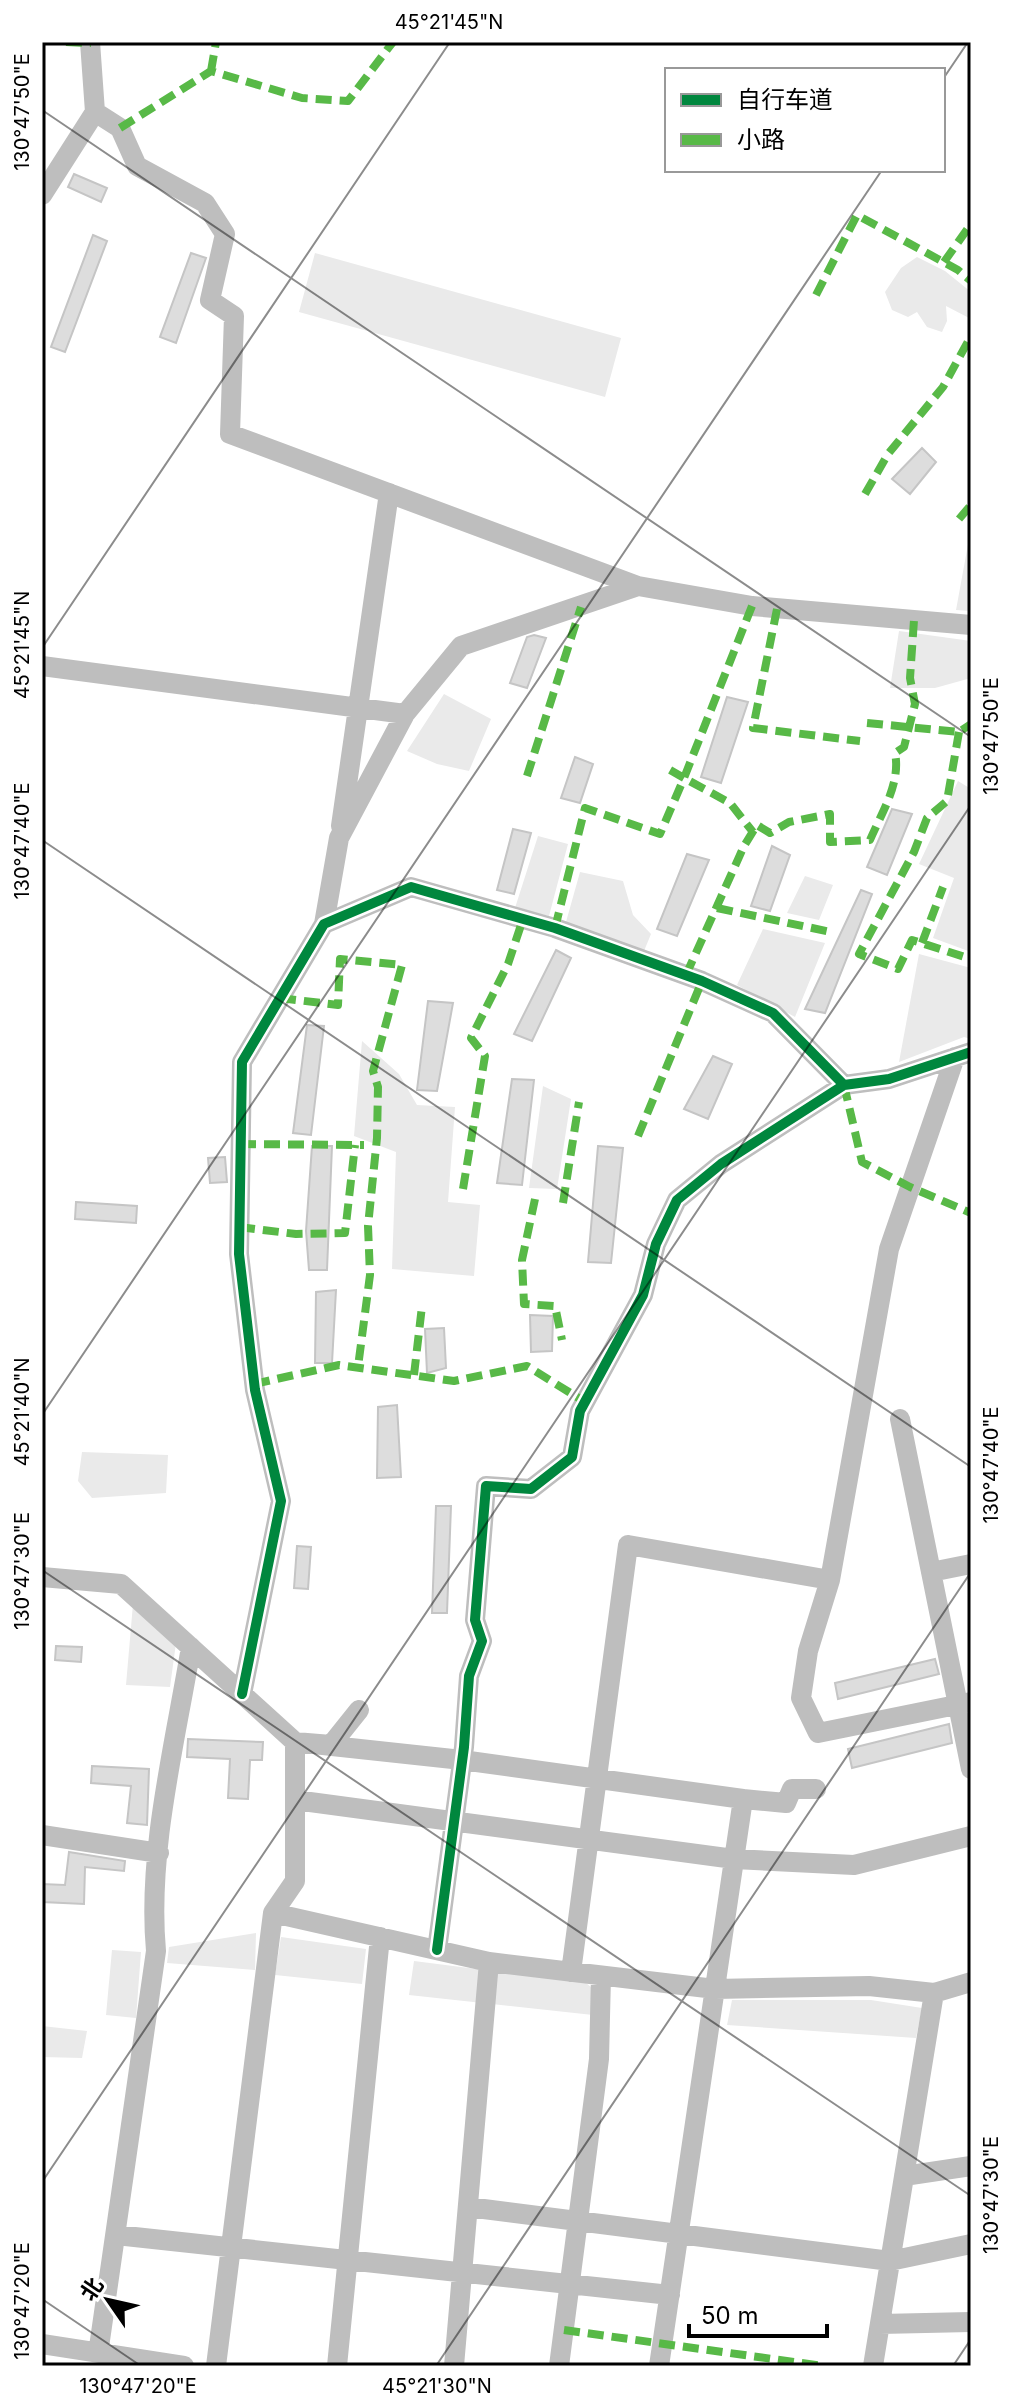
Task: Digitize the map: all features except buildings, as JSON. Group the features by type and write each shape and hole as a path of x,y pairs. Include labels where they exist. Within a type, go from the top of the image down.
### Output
{"street":[{"path":"42,195 95,112 90,42"},
{"path":"95,112 120,128 137,166 205,203 225,234 210,300 234,316 230,434 638,586 752,606 971,625"},
{"path":"242,1694 281,1501 255,1390 239,1254 242,1062 324,924 389,493"},
{"path":"339,838 405,714 461,646 638,586"},
{"path":"42,666 405,714"},
{"path":"324,924 411,887 555,928 702,981 773,1013 844,1085"},
{"path":"437,1950 462,1760 469,1676 482,1641 475,1620 486,1486 531,1489 572,1457 580,1411 643,1295 656,1244 677,1200 721,1164 844,1085 889,1079 963,1054"},
{"path":"963,1054 889,1249 830,1580 808,1651 801,1698 818,1733 964,1703"},
{"path":"900,1419 931,1572 964,1703 971,1769"},
{"path":"571,1972 628,1545 830,1580"},
{"path":"931,1572 971,1564"},
{"path":"42,1577 121,1584 295,1742 462,1760 786,1803 792,1789 816,1789"},
{"path":"98,2354 156,1951 152,1912 191,1647"},
{"path":"295,1742 331,1745 359,1710"},
{"path":"216,2366 273,1913 295,1881 295,1742"},
{"path":"659,2366 743,1799"},
{"path":"295,1800 454,1824 734,1859 854,1865 971,1836"},
{"path":"42,1835 159,1853"},
{"path":"273,1913 489,1962 715,1989 869,1986 934,1993 971,1982"},
{"path":"337,2366 380,1937"},
{"path":"454,2366 489,1962"},
{"path":"559,2366 599,2059 601,1976"},
{"path":"873,2366 934,1993"},
{"path":"904,2176 971,2166"},
{"path":"468,2207 890,2261 971,2244"},
{"path":"116,2235 232,2245 569,2286 670,2295"},
{"path":"880,2324 971,2322"},
{"path":"42,2344 184,2366"}],"shaded area":[{"path":"315,253 621,338 605,397 299,312"},
{"path":"917,257 945,271 971,292 971,319 946,306 947,321 942,332 927,327 917,312 908,317 892,310 885,292 901,268"},
{"path":"971,528 971,611 956,610"},
{"path":"899,631 971,641 971,678 935,688 890,688"},
{"path":"444,694 491,719 469,771 437,764 407,751"},
{"path":"958,781 971,789 971,952 933,938 954,878 919,864"},
{"path":"538,836 568,844 549,916 515,908"},
{"path":"580,872 623,881 633,915 651,934 644,951 566,922"},
{"path":"805,876 833,885 819,920 787,913"},
{"path":"763,929 825,943 795,1017 737,985"},
{"path":"919,954 971,968 971,1039 964,1037 899,1062"},
{"path":"362,1041 399,1074 417,1105 455,1107 448,1202 480,1205 474,1276 392,1269 396,1152 354,1136"},
{"path":"543,1086 571,1099 557,1189 529,1188"},
{"path":"82,1452 168,1455 166,1493 92,1498 78,1481"},
{"path":"133,1604 176,1643 170,1687 126,1685"},
{"path":"256,1933 255,1970 167,1963 169,1947"},
{"path":"281,1937 366,1949 362,1984 275,1975"},
{"path":"112,1950 141,1952 136,2018 106,2015"},
{"path":"414,1961 586,1983 596,1991 593,2015 409,1995"},
{"path":"732,2000 871,2000 922,2008 916,2038 727,2025"},
{"path":"42,2026 87,2031 82,2058 42,2057"}],"marked path":[{"path":"66,42 91,43"},
{"path":"211,71 216,42"},
{"path":"120,128 211,71 302,98 348,101 393,42"},
{"path":"816,295 857,215 958,270 971,281"},
{"path":"944,262 971,224"},
{"path":"865,494 888,454 943,387 971,336"},
{"path":"959,519 971,505"},
{"path":"752,606 684,778 730,803 753,832"},
{"path":"527,776 581,607"},
{"path":"777,609 753,728 860,741"},
{"path":"686,975 744,846 757,825 770,833 789,822 830,814 830,842 870,840 893,786 895,753 904,747 915,704 910,678 914,620"},
{"path":"867,723 959,732 971,724"},
{"path":"959,732 947,801 927,818 914,852 859,954 898,969 912,940 971,959"},
{"path":"555,928 585,808 660,834 684,778 670,770"},
{"path":"922,943 943,887"},
{"path":"717,908 831,932"},
{"path":"463,1189 485,1056 471,1038 508,964 523,919"},
{"path":"280,998 338,1005 340,959 402,965 373,1071 378,1087 377,1138 368,1226 370,1275 358,1367"},
{"path":"638,1136 702,981"},
{"path":"844,1085 862,1162 971,1213"},
{"path":"563,1203 579,1102"},
{"path":"240,1144 364,1145"},
{"path":"239,1227 296,1234 345,1233 355,1145"},
{"path":"535,1199 522,1260 524,1304 555,1306 562,1340"},
{"path":"414,1375 422,1306"},
{"path":"254,1384 339,1365 454,1381 527,1366 585,1402"},
{"path":"564,2330 823,2366"}],"cycle path":[{"path":"242,1694 281,1501 255,1390 239,1254 242,1062 324,924 411,887 555,928 702,981 773,1013 844,1085"},
{"path":"437,1950 464,1747 469,1676 482,1641 475,1620 486,1486 531,1489 572,1457 580,1411 643,1295 656,1244 677,1200 721,1164 844,1085 889,1079 971,1052"}]}
